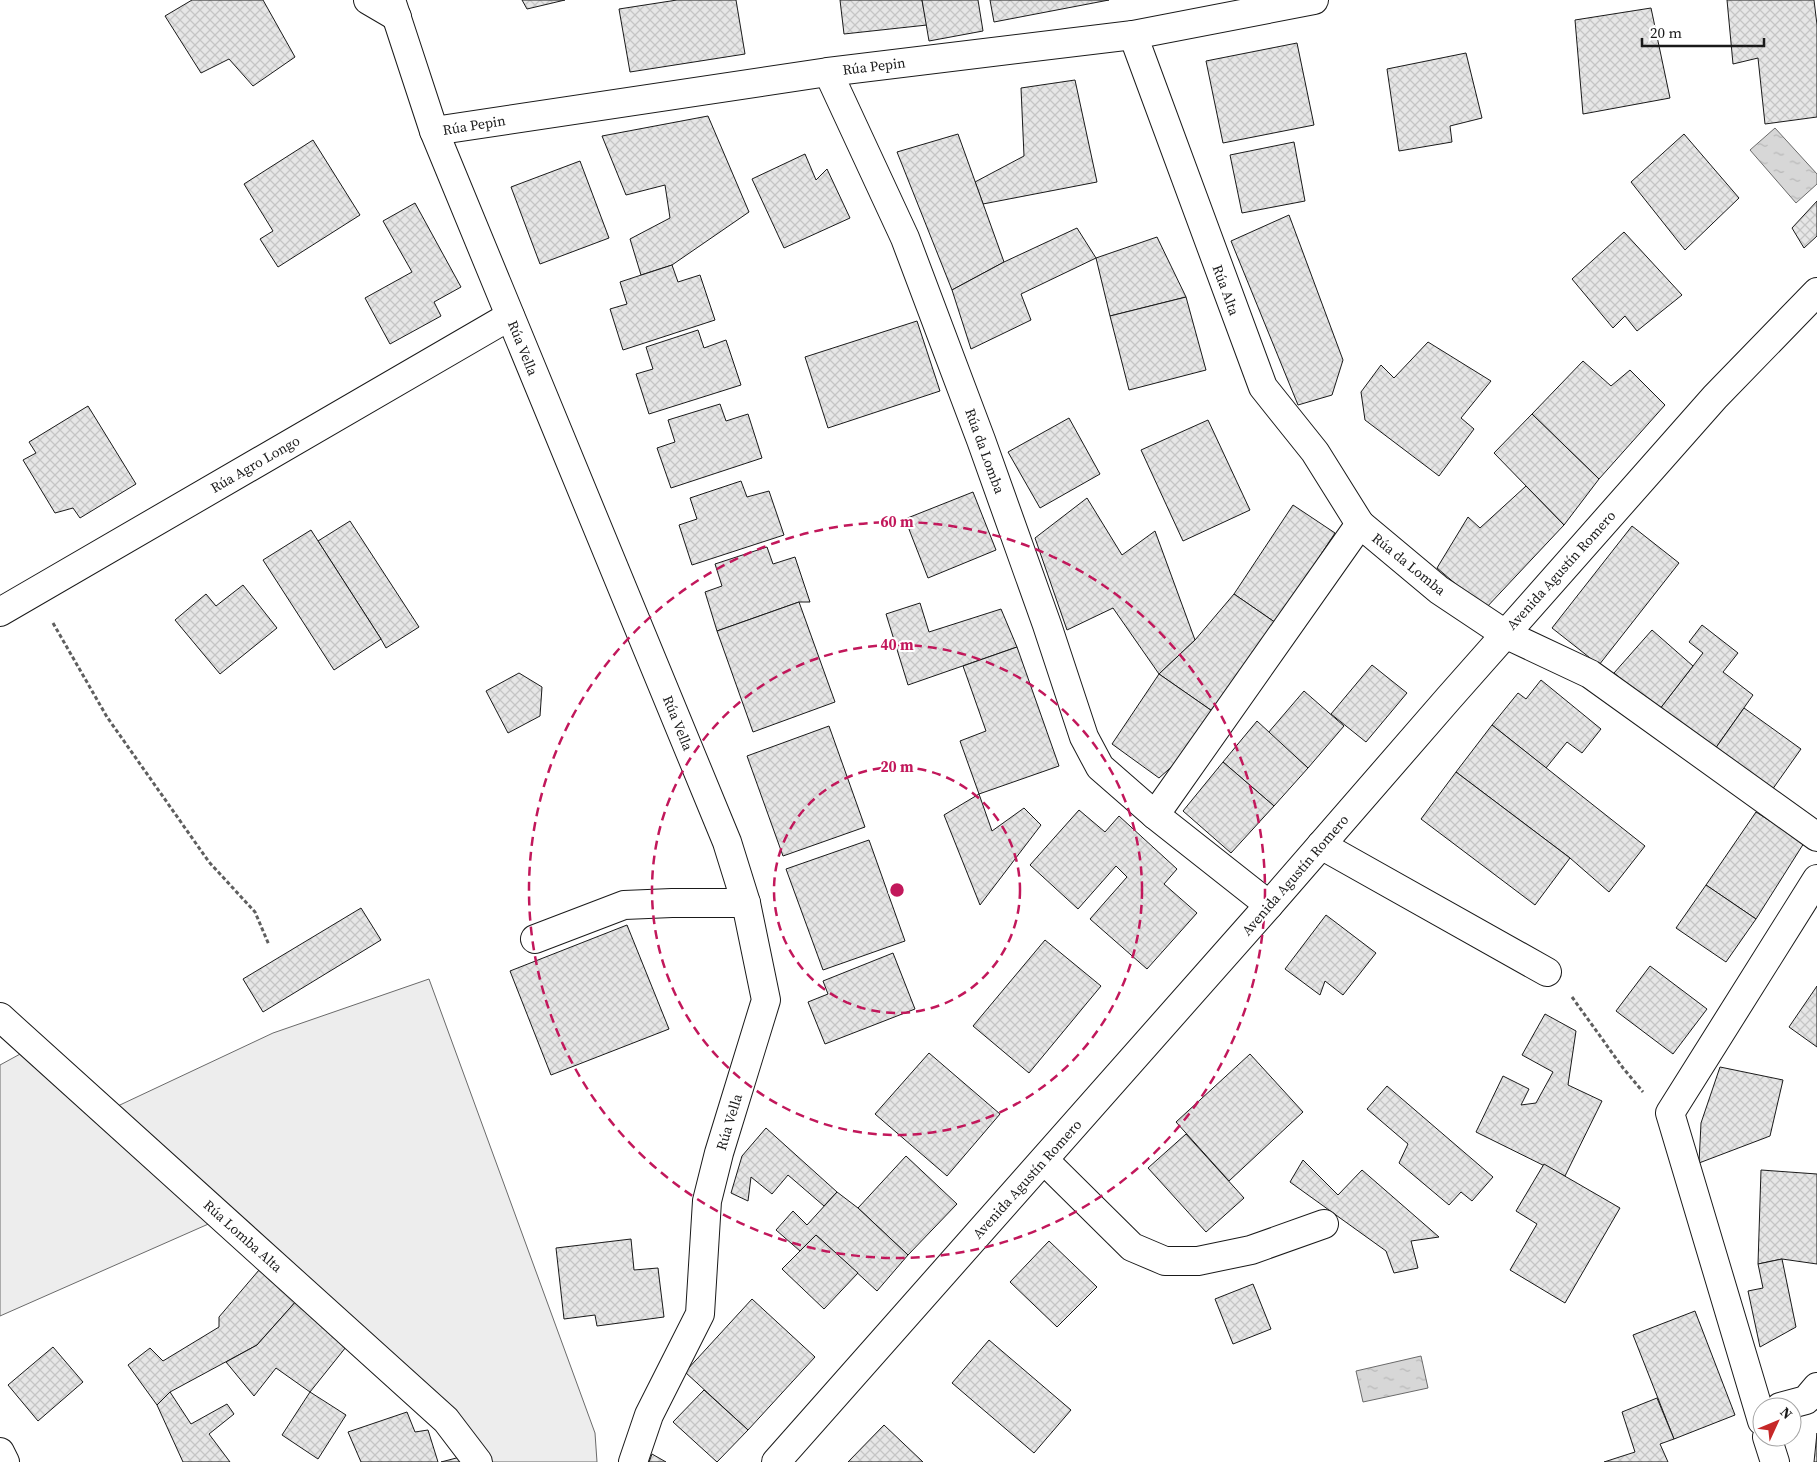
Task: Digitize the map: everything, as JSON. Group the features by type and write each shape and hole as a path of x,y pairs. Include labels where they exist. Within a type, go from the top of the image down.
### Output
{"street":[{"path":"368,0 394,8"},
{"name":"Rúa Pepin","path":"434,131 828,72 1133,35 1314,0"},
{"name":"Rúa Vella","path":"394,8 434,131 727,842 746,903 766,1000 707,1201 700,1314 649,1414 633,1462"},
{"name":"Rúa Alta","path":"1133,35 1263,387 1315,452 1360,524"},
{"name":"Rúa da Lomba","path":"828,72 905,238 985,449 1084,737 1100,767 1155,815 1269,906"},
{"name":"Avenida Agustín Romero","path":"776,1462 1269,906 1505,634 1715,398 1817,292"},
{"name":"Rúa Agro Longo","path":"0,612 510,316"},
{"name":"Rúa da Lomba","path":"1155,815 1360,524 1439,590 1505,634 1590,674 1817,837"},
{"path":"1321,845 1547,972"},
{"path":"1759,1397 1670,1113 1817,879"},
{"path":"535,938 624,906 672,903 746,903"},
{"name":"Rúa Lomba Alta","path":"0,1017 446,1420 478,1462"},
{"path":"1044,1160 1132,1247 1165,1260 1198,1261 1252,1250 1324,1224"},
{"path":"1802,1402 1806,1400 1817,1387"},
{"path":"1772,1447 1775,1462"},
{"path":"0,1452 5,1462"}],"path":[{"path":"35,592 106,717 209,862 255,912 269,945"},
{"path":"1547,972 1567,990 1623,1068 1646,1096 1670,1113"}],"shaded area":[{"path":"429,979 595,1433 597,1462 478,1462 222,1218 0,1316 0,1065 33,1047 105,1112 273,1033"}],"water":[{"path":"1775,128 1817,174 1817,184 1796,203 1750,150"},
{"path":"1421,1356 1428,1388 1363,1402 1356,1371"}],"building":[{"path":"192,0 263,0 295,57 253,86 229,59 201,73 165,16"},
{"path":"522,0 565,0 527,9"},
{"path":"677,0 736,0 745,54 630,72 619,9"},
{"path":"840,0 922,0 927,25 844,34"},
{"path":"922,0 978,0 983,31 929,41"},
{"path":"990,0 1109,0 994,22"},
{"path":"1727,0 1814,0 1817,25 1817,117 1765,124 1758,58 1733,64"},
{"path":"1651,8 1670,98 1583,114 1575,20"},
{"path":"1297,43 1314,125 1223,143 1206,61"},
{"path":"1466,53 1482,118 1450,126 1452,142 1399,151 1387,69"},
{"path":"1075,80 1097,182 983,204 975,182 1024,156 1021,88"},
{"path":"708,116 749,212 672,265 641,275 630,239 670,218 665,185 626,195 602,136"},
{"path":"958,134 1004,262 952,290 897,152"},
{"path":"1684,134 1739,198 1685,250 1631,182"},
{"path":"313,140 360,215 278,267 260,239 273,231 244,184"},
{"path":"1294,142 1305,201 1242,213 1230,155"},
{"path":"805,154 816,180 827,169 850,218 784,248 752,179"},
{"path":"580,161 609,238 540,264 511,187"},
{"path":"1817,201 1817,236 1804,248 1792,228"},
{"path":"415,203 461,287 434,302 441,316 390,344 365,298 412,272 383,221"},
{"path":"1289,215 1343,360 1332,395 1298,405 1231,241"},
{"path":"1077,228 1096,258 1021,294 1031,320 971,349 952,290 1004,262"},
{"path":"1624,232 1682,295 1637,331 1625,316 1613,328 1572,279"},
{"path":"1157,237 1186,297 1110,316 1096,258"},
{"path":"672,265 678,282 700,275 715,320 623,350 610,309 627,304 620,282"},
{"path":"1186,297 1206,370 1129,390 1110,316"},
{"path":"917,321 940,391 828,428 805,357"},
{"path":"698,330 704,348 726,340 741,385 649,414 636,374 653,369 646,347"},
{"path":"1428,342 1491,381 1461,418 1474,429 1439,476 1365,420 1361,392 1381,365 1394,378"},
{"path":"1583,361 1611,386 1630,370 1665,405 1599,479 1532,414"},
{"path":"720,404 726,421 748,414 762,458 671,488 657,448 675,442 668,420"},
{"path":"88,406 136,484 80,518 73,508 55,513 23,460 36,453 29,442"},
{"path":"1532,414 1599,479 1564,525 1494,453"},
{"path":"1069,418 1100,474 1040,508 1008,452"},
{"path":"1208,420 1250,510 1183,541 1141,450"},
{"path":"741,481 747,497 769,491 784,535 692,565 679,525 697,519 690,498"},
{"path":"1526,486 1564,525 1485,609 1437,568 1468,517 1480,528"},
{"path":"973,492 996,550 928,578 905,519"},
{"path":"1087,498 1122,555 1155,531 1195,640 1159,674 1113,608 1067,630 1035,538"},
{"path":"1293,505 1335,533 1276,623 1234,594"},
{"path":"350,521 419,627 386,648 318,541"},
{"path":"1632,526 1679,563 1599,665 1552,628"},
{"path":"311,530 381,639 334,670 263,560"},
{"path":"767,547 773,564 795,557 810,602 799,602 717,631 705,592 722,586 715,564"},
{"path":"243,585 277,628 220,674 175,620 206,594 216,606"},
{"path":"1234,594 1276,623 1215,713 1159,674 1195,640"},
{"path":"799,602 835,702 753,732 717,631"},
{"path":"920,603 929,632 1001,609 1017,647 908,685 886,614"},
{"path":"1702,625 1738,653 1723,672 1753,695 1715,749 1659,710 1703,653 1689,642"},
{"path":"1652,630 1693,666 1659,710 1614,673"},
{"path":"1017,647 1059,766 979,794 960,741 986,731 963,666"},
{"path":"1372,665 1407,693 1366,742 1331,714"},
{"path":"519,673 542,687 540,716 508,733 486,691"},
{"path":"1159,674 1215,713 1177,762 1159,778 1112,744"},
{"path":"1541,680 1601,729 1582,753 1567,742 1546,768 1492,725 1518,693 1526,699"},
{"path":"1304,691 1344,726 1308,768 1268,733"},
{"path":"1744,708 1801,749 1772,790 1715,749"},
{"path":"1257,721 1308,768 1274,806 1223,762"},
{"path":"1492,725 1645,846 1609,892 1570,858 1456,772"},
{"path":"829,726 865,827 783,856 747,756"},
{"path":"1223,762 1274,806 1231,853 1183,811"},
{"path":"1456,772 1570,858 1535,905 1421,819"},
{"path":"979,794 992,831 1024,808 1041,825 980,905 944,815"},
{"path":"1079,810 1105,832 1119,816 1177,869 1164,884 1197,913 1147,969 1090,919 1127,877 1116,866 1078,909 1030,865"},
{"path":"1756,812 1804,843 1756,919 1706,885"},
{"path":"869,840 905,941 823,970 786,869"},
{"path":"1706,885 1756,919 1726,962 1676,928"},
{"path":"361,908 381,940 263,1012 243,979"},
{"path":"1326,915 1376,953 1343,995 1325,981 1320,995 1285,969"},
{"path":"627,925 669,1029 551,1075 510,971"},
{"path":"1045,940 1101,986 1029,1073 973,1026"},
{"path":"893,953 915,1009 825,1044 808,1002 828,994 823,981"},
{"path":"1650,966 1707,1009 1673,1054 1616,1011"},
{"path":"1817,986 1817,1047 1789,1027"},
{"path":"1545,1014 1576,1031 1568,1085 1602,1101 1565,1176 1476,1132 1503,1076 1529,1089 1521,1105 1536,1103 1553,1072 1522,1055"},
{"path":"929,1053 1000,1114 947,1176 875,1114"},
{"path":"1250,1054 1303,1112 1229,1181 1176,1122"},
{"path":"1720,1067 1783,1080 1770,1136 1699,1163 1701,1123"},
{"path":"1387,1086 1493,1177 1472,1201 1461,1192 1449,1205 1399,1163 1408,1144 1367,1109"},
{"path":"766,1128 837,1192 824,1206 788,1175 772,1194 751,1177 748,1201 731,1193 742,1156"},
{"path":"1186,1134 1244,1198 1206,1232 1148,1168"},
{"path":"906,1156 957,1204 908,1255 858,1208"},
{"path":"1303,1160 1338,1195 1362,1170 1439,1237 1411,1241 1418,1268 1394,1273 1386,1251 1290,1182"},
{"path":"1544,1164 1620,1208 1565,1303 1510,1270 1537,1224 1516,1211"},
{"path":"1761,1170 1817,1174 1817,1264 1782,1259 1758,1264"},
{"path":"837,1192 858,1208 908,1255 877,1291 816,1235 800,1251 776,1230 793,1211 807,1225"},
{"path":"816,1235 858,1273 824,1309 782,1269"},
{"path":"631,1239 634,1270 658,1268 664,1317 597,1326 595,1315 564,1319 556,1248"},
{"path":"1049,1241 1097,1287 1057,1327 1010,1282"},
{"path":"1782,1259 1796,1327 1760,1347 1748,1291 1763,1288 1758,1264"},
{"path":"259,1270 298,1299 257,1345 170,1392 157,1405 128,1365 150,1348 163,1361 219,1327 219,1317"},
{"path":"1253,1284 1271,1329 1233,1344 1215,1299"},
{"path":"298,1299 346,1347 310,1392 276,1368 254,1396 226,1362 257,1345"},
{"path":"752,1299 815,1357 748,1430 685,1372"},
{"path":"1695,1311 1735,1415 1674,1439 1633,1335"},
{"path":"989,1340 1071,1410 1034,1453 952,1383"},
{"path":"53,1347 83,1382 38,1421 8,1385"},
{"path":"704,1390 748,1430 717,1462 673,1422"},
{"path":"170,1392 191,1424 227,1404 234,1414 209,1434 230,1462 183,1462 157,1405"},
{"path":"310,1392 346,1415 318,1459 282,1435"},
{"path":"1657,1398 1674,1439 1660,1444 1668,1462 1604,1462 1635,1452 1622,1412"},
{"path":"407,1412 415,1432 428,1430 438,1462 361,1462 348,1432"},
{"path":"884,1425 923,1462 848,1462"},
{"path":"1817,1433 1817,1462 1814,1462"},
{"path":"652,1454 666,1462 649,1462"},
{"path":"464,1456 468,1462 441,1462"}]}
